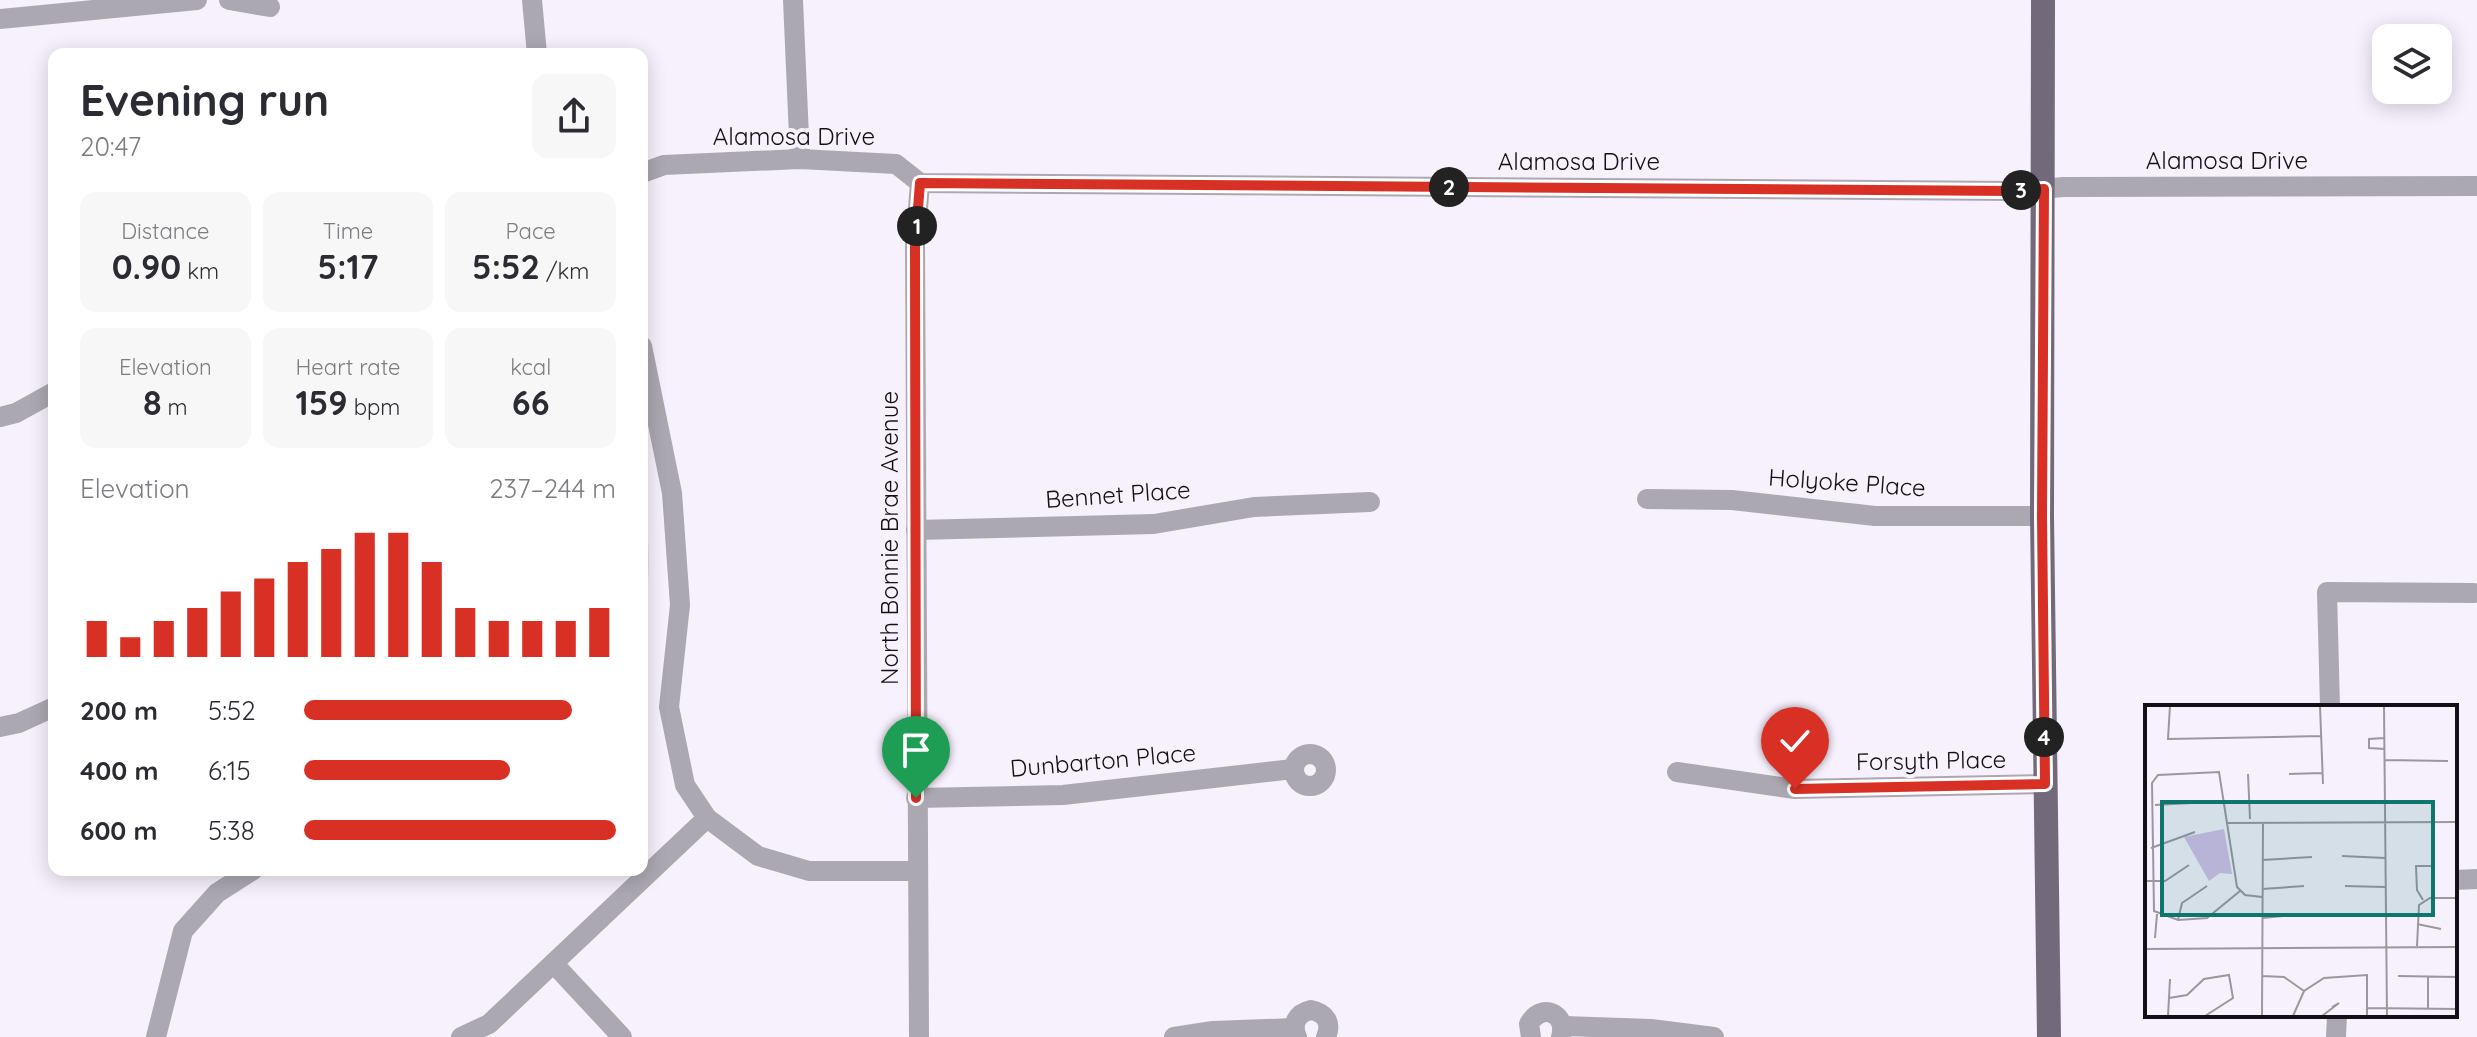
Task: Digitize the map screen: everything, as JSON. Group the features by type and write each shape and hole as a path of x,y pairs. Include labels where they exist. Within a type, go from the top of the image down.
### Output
{"main road":[{"path":"2043,0 2042,516 2049,1037"}],"street":[{"path":"0,19 197,0"},
{"path":"229,0 270,7"},
{"path":"532,0 536,48"},
{"path":"793,0 800,159"},
{"name":"Alamosa Drive","path":"648,171 664,165 800,159 896,164 920,183 2013,191 2477,186"},
{"name":"North Bonnie Brae Avenue","path":"919,1037 915,246 920,183"},
{"path":"648,375 672,493 680,605 669,707 685,785 707,818 758,856 809,871 917,871"},
{"path":"0,417 16,413 48,395"},
{"name":"Holyoke Place","path":"1647,499 1732,500 1875,516 2042,516"},
{"name":"Bennet Place","path":"916,530 1154,524 1254,507 1370,502"},
{"path":"2330,705 2327,592 2474,593"},
{"path":"0,727 19,723 48,710"},
{"name":"Dunbarton Place","path":"916,798 1063,795 1293,769"},
{"name":"Forsyth Place","path":"1677,772 1795,789 2045,784"},
{"path":"648,874 707,818"},
{"path":"156,1037 183,931 217,893 244,876"},
{"path":"461,1037 489,1024 646,876"},
{"path":"2457,880 2477,879"},
{"path":"554,964 622,1037"},
{"path":"1174,1037 1213,1031 1296,1032 1299,1015 1311,1010 1318,1011 1328,1021 1326,1037"},
{"path":"1531,1037 1529,1024 1532,1018 1544,1011 1557,1014 1562,1031 1651,1029 1714,1037"},
{"path":"2336,1037 2337,1017"}],"route":[{"path":"916,798 915,246 920,183 2044,189 2042,516 2045,784 1795,789"}]}
